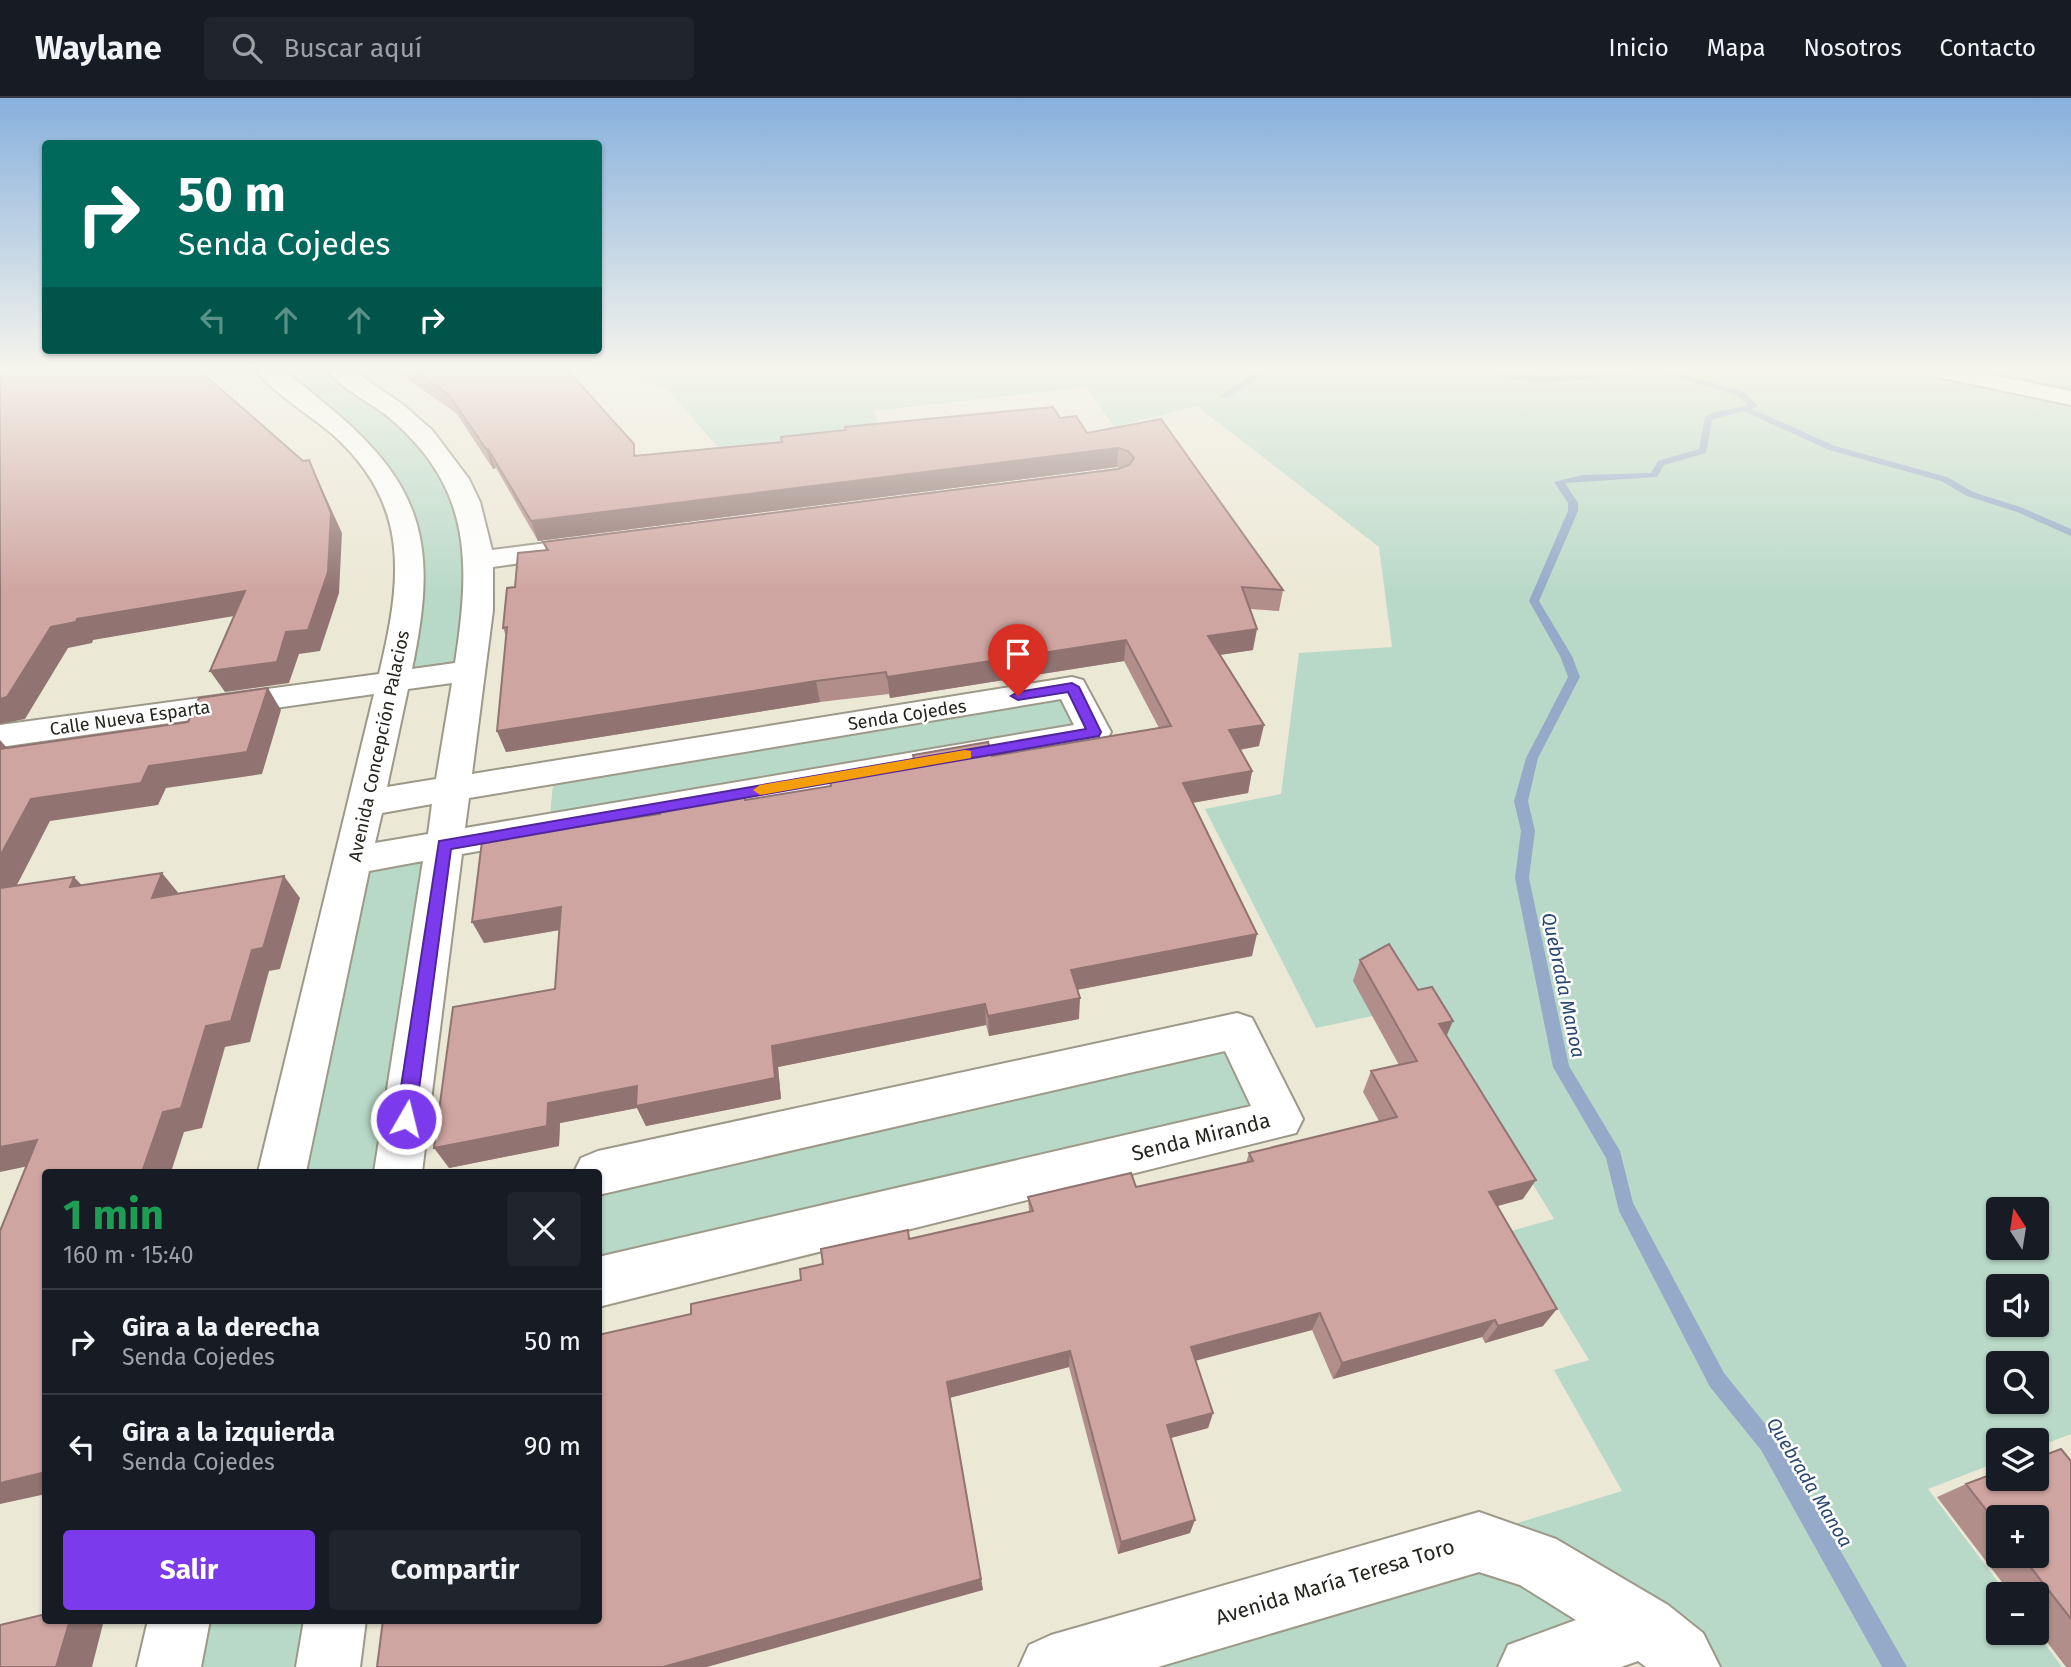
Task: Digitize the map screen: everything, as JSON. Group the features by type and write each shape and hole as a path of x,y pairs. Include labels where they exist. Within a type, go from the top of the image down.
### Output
{"street":[{"name":"Avenida Concepción Palacios","path":"283,1169 403,639 412,565 398,501 380,467 359,444"},
{"path":"398,1169 478,610 481,560 477,533 461,488 429,444"},
{"path":"481,560 592,546"},
{"name":"Calle Nueva Esparta","path":"0,736 468,671"},
{"name":"Senda Cojedes","path":"354,860 1094,732 1072,687 366,803"},
{"name":"Senda Miranda","path":"602,1172 1237,1031 1280,1119 602,1281"},
{"name":"Avenida María Teresa Toro","path":"1051,1667 1479,1542 1535,1560 1667,1647"},
{"path":"169,1667 178,1624"},
{"path":"328,1667 334,1624"},
{"name":"Avenida María Teresa Toro","path":"1530,1667 1667,1647"}],"green space":[{"path":"346,444 421,444 461,488 468,671 394,681 403,639 390,485"},
{"path":"715,444 817,444 723,453"},
{"path":"1246,444 2071,444 2071,1434 2049,1442 2049,1428 1986,1428 1986,1467 1928,1489 1998,1582 1986,1582 1986,1645 2046,1645 2062,1667 1719,1667 1696,1626 1568,1667 1046,1667 1622,1491 1554,1370 1589,1360 1511,1231 1554,1219 1424,1005 1316,1028 1205,809 1281,794 1299,653 1392,647 1379,547"},
{"path":"1072,687 1094,732 549,826 554,773"},
{"path":"444,844 398,1169 283,1169 354,860"},
{"path":"1237,1031 1280,1119 602,1281 602,1172"},
{"path":"178,1624 335,1624 328,1667 169,1667"}],"building":[{"path":"0,444 284,444 303,461 309,460 331,513 328,572 308,630 286,632 277,662 210,671 245,591 77,619 76,622 51,627 7,697 0,699"},
{"path":"483,444 634,444 634,456 759,444 1179,444 1283,590 1242,587 1257,629 1208,636 1264,725 1229,730 1252,771 1183,783 1257,934 1071,970 1080,998 988,1016 985,1004 772,1046 775,1078 636,1106 637,1086 548,1103 547,1126 434,1148 453,1007 555,989 561,907 472,922 482,841 660,814 660,808 745,794 745,800 831,786 830,781 916,767 913,755 988,742 992,756 1171,726 1126,640 887,677 886,672 816,681 497,731 507,627 503,628 507,588 515,587 518,553 548,550 543,542 1118,469 1129,465 1134,458 1128,451 1118,448 531,521"},
{"path":"268,688 247,752 149,766 141,783 31,799 0,856 0,749 188,722 199,698"},
{"path":"162,873 152,898 284,876 263,948 252,950 231,1021 206,1026 181,1108 163,1112 143,1169 42,1169 42,1473 0,1483 0,1231 37,1140 0,1147 0,888 74,877 70,887"},
{"path":"1389,944 1418,990 1432,987 1453,1021 1439,1024 1536,1180 1489,1192 1557,1309 1498,1326 1495,1320 1342,1363 1320,1313 1191,1347 1213,1413 1167,1425 1195,1520 1121,1542 1070,1351 947,1382 981,1579 663,1667 377,1667 382,1624 602,1624 602,1334 691,1314 691,1304 801,1280 800,1269 823,1264 821,1249 908,1230 909,1239 1033,1211 1028,1197 1131,1173 1136,1187 1253,1161 1249,1153 1397,1117 1371,1071 1417,1061 1360,960"},
{"path":"2061,1449 2071,1461 2071,1619 2049,1591 2049,1582 2042,1582 2031,1568 2049,1568 2049,1505 1986,1505 1986,1510 1966,1484 1986,1476 1986,1491 2049,1491 2049,1454"},
{"path":"42,1615 42,1624 69,1624 56,1667 0,1667 0,1625"}],"waterway":[{"name":"Quebrada Manoa","path":"1704,444 1703,451 1661,463 1654,475 1582,478 1559,482 1573,503 1573,511 1534,601 1566,656 1574,677 1532,758 1521,801 1528,831 1522,878 1561,1067 1614,1156 1625,1205 1717,1380 1768,1443 1895,1667"},
{"name":"Quebrada Manoa","path":"1824,444 1944,479 1970,494 2020,510 2071,533"}],"slow traffic":[{"path":"760,790 965,754"}],"route":[{"path":"406,1119 444,844 1094,732 1072,687 1018,696"}]}
